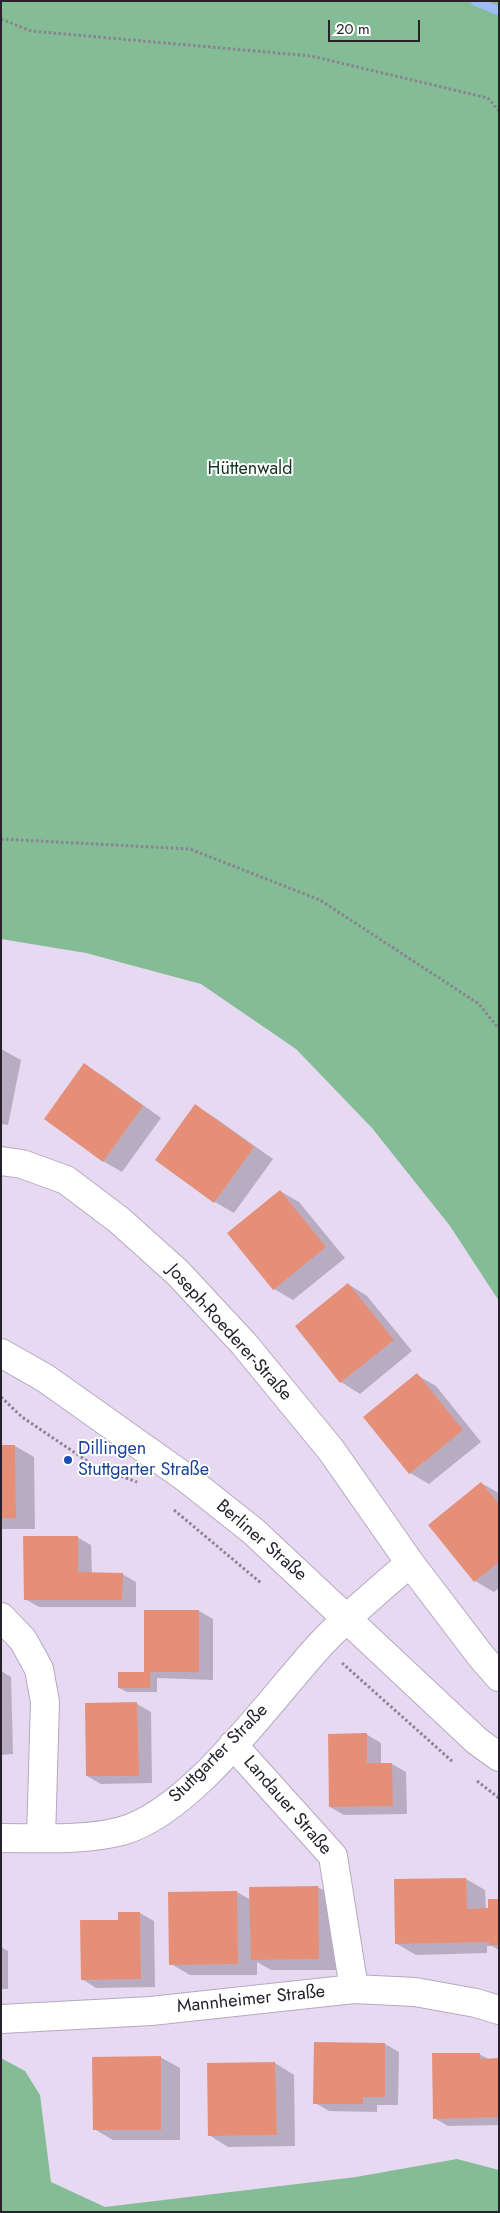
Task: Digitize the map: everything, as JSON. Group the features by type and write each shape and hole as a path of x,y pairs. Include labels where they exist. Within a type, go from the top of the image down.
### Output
{"street":[{"name":"Joseph-Roederer-Straße","path":"1,1161 22,1164 66,1180 119,1220 178,1273 244,1344 331,1450 410,1563 499,1677"},
{"name":"Berliner Straße","path":"1,1353 45,1378 186,1478 253,1530 477,1741 499,1757"},
{"path":"347,1619 410,1563"},
{"path":"1,1617 23,1640 39,1669 45,1702 41,1838"},
{"name":"Stuttgarter Straße","path":"1,1838 84,1837 122,1831 149,1818 180,1798 233,1745 321,1644 347,1619"},
{"name":"Landauer Straße","path":"233,1745 332,1856 354,1989"},
{"name":"Mannheimer Straße","path":"1,2020 151,2011 354,1989 415,1992 476,2003 499,2010"}],"path":[{"path":"1,19 31,31 310,56 488,98 499,111"},
{"path":"1,839 190,849 320,900 479,1004 499,1029"},
{"path":"1,1397 22,1417 96,1467 145,1485"},
{"path":"168,1504 265,1586"},
{"path":"321,1644 457,1765"},
{"path":"471,1776 499,1798"}],"green space":[{"name":"Hüttenwald","path":"1,1 499,1 499,1301 450,1226 372,1128 296,1049 201,984 86,953 1,939"},
{"path":"1,2058 25,2071 40,2095 51,2182 105,2207 356,2177 457,2159 499,2170 499,2212 1,2212"}],"building":[{"path":"84,1063 143,1106 103,1162 44,1119"},
{"path":"195,1104 254,1147 214,1203 155,1160"},
{"path":"280,1190 326,1247 273,1290 227,1233"},
{"path":"348,1283 394,1340 340,1383 295,1326"},
{"path":"417,1373 463,1430 409,1474 363,1417"},
{"path":"1,1445 15,1445 16,1518 1,1518"},
{"path":"481,1482 499,1504 499,1562 474,1582 428,1525"},
{"path":"23,1536 78,1536 78,1572 123,1573 122,1600 24,1600"},
{"path":"144,1610 199,1610 199,1672 150,1672 150,1688 118,1688 118,1672 144,1672"},
{"path":"137,1702 139,1776 86,1776 85,1703"},
{"path":"367,1733 367,1763 392,1763 393,1806 329,1807 328,1734"},
{"path":"466,1878 467,1909 488,1908 488,1899 499,1899 499,1945 489,1945 489,1942 395,1944 394,1879"},
{"path":"318,1886 319,1959 251,1960 249,1887"},
{"path":"237,1891 238,1964 169,1965 168,1892"},
{"path":"118,1912 140,1912 141,1979 81,1980 80,1920 118,1920"},
{"path":"314,2042 385,2043 385,2097 363,2097 363,2104 313,2104"},
{"path":"432,2053 480,2053 480,2059 499,2058 499,2117 433,2119"},
{"path":"161,2056 161,2130 93,2130 92,2057"},
{"path":"275,2062 277,2135 208,2136 207,2063"}],"waterway":[{"path":"475,1 499,11"}],"place":[{"name":"Dillingen Stuttgarter Straße","path":"68,1460"}]}
